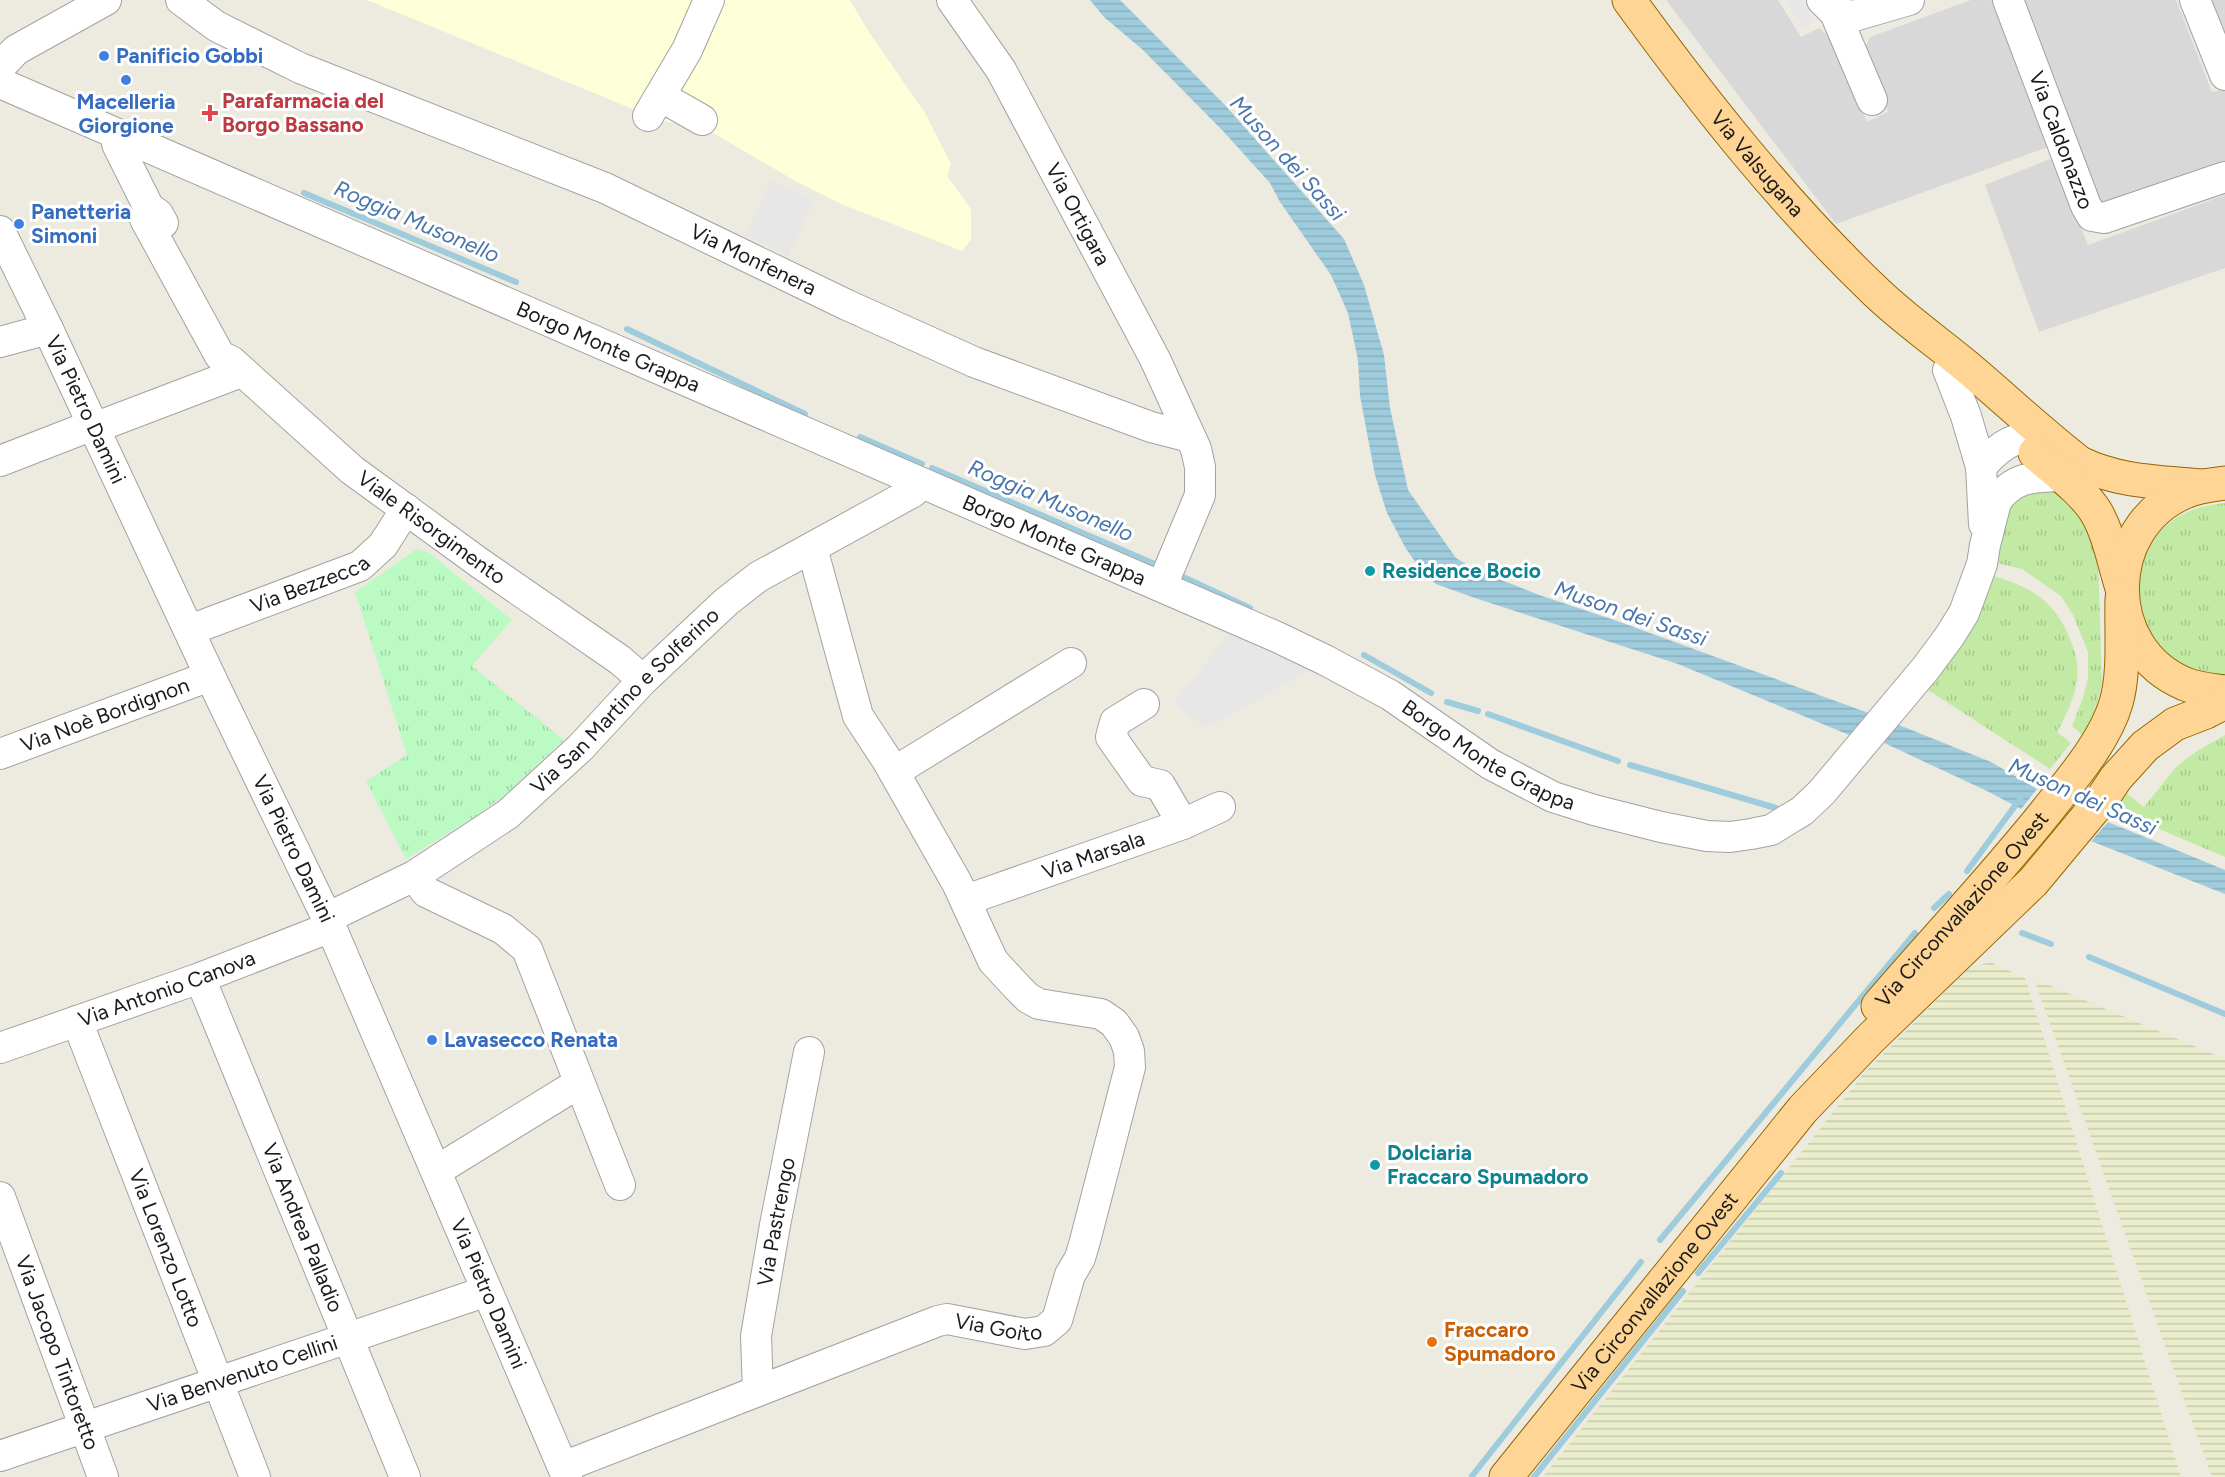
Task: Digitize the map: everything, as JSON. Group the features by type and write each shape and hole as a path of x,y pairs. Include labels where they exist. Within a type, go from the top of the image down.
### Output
{"main road":[{"name":"Via Valsugana","path":"1629,0 1695,89 1761,168 1829,244 1900,315 1964,365 2080,463 2120,478 2213,485"},
{"name":"Via Valsugana","path":"1900,315 1922,344 2096,512 2106,535 2122,593"},
{"name":"Via Circonvallazione Ovest","path":"1803,1109 1838,1055 1865,1021 2072,780 2107,726 2116,702 2121,665 2125,561 2131,544 2141,527 2167,501 2184,492 2213,485"},
{"name":"Via Circonvallazione Ovest","path":"2122,593 2127,620 2136,640 2149,658 2165,672 2184,683 2205,690 2225,692"},
{"name":"Via Circonvallazione Ovest","path":"1506,1477 1803,1109 1872,1037 2018,897 2065,844 2116,778 2145,746 2175,724 2225,702"}],"street":[{"path":"0,67 16,50 106,0"},
{"name":"Via Monfenera","path":"181,0 216,26 300,68 605,188 847,305 971,361 1151,427 1190,437"},
{"path":"702,120 654,106 687,50 710,0"},
{"name":"Via Ortigara","path":"952,0 1001,70 1155,359 1190,437"},
{"path":"1872,100 1837,10 1909,0"},
{"name":"Via Caldonazzo","path":"2008,0 2086,206 2092,216 2104,218 2225,177"},
{"path":"2194,0 2225,75"},
{"name":"Borgo Monte Grappa","path":"0,82 1277,637 1360,679 1427,719 1460,745 1490,764 1553,797 1661,827 1707,836 1730,837 1771,830 1802,811 1822,792 1926,668 1964,613 1982,564 1985,545"},
{"path":"0,461 94,427 236,366 232,351 179,252 158,214 149,208 117,144 121,136"},
{"name":"Via Pietro Damini","path":"2,241 48,329 210,676 329,922 565,1472"},
{"path":"0,342 48,329"},
{"name":"Viale Risorgimento","path":"236,366 352,470 481,564 620,660 643,680"},
{"path":"1948,370 1966,416 1981,467 1985,545"},
{"path":"1162,586 1200,495 1200,467 1196,449 1190,437"},
{"path":"1981,467 2002,446 2022,439 2036,440 2068,466 2101,472"},
{"path":"1985,545 1996,502 2007,488 2022,479 2060,476"},
{"name":"Via San Martino e Solferino","path":"329,922 414,876 508,814 528,798 580,748 643,680 726,602 750,583 913,492 920,483"},
{"name":"Via Bezzecca","path":"190,630 360,566 383,545 406,509"},
{"path":"812,548 858,716 894,772 966,900"},
{"path":"894,772 1071,663"},
{"name":"Via Noè Bordignon","path":"0,754 210,676"},
{"path":"1144,704 1115,722 1111,737 1142,781 1160,785 1183,824"},
{"name":"Via Marsala","path":"966,900 1183,824 1220,807"},
{"path":"414,876 426,892 503,929 527,949 620,1185"},
{"name":"Via Goito","path":"565,1472 758,1391 938,1321 947,1319 1025,1334 1044,1331 1057,1320 1070,1275 1080,1258 1100,1186 1130,1067 1129,1051 1124,1036 1114,1023 1101,1014 1039,1004 1028,998 1002,973 985,947 966,900"},
{"name":"Via Antonio Canova","path":"0,1048 200,978 329,922"},
{"name":"Via Andrea Palladio","path":"200,978 405,1477"},
{"name":"Via Lorenzo Lotto","path":"77,1021 255,1477"},
{"name":"Via Pastrengo","path":"758,1391 756,1336 809,1052"},
{"path":"436,1171 579,1083"},
{"name":"Via Jacopo Tintoretto","path":"0,1197 103,1477"},
{"name":"Via Benvenuto Cellini","path":"0,1455 487,1291"}],"shaded area":[{"path":"367,0 850,0 867,29 925,113 951,164 947,176 971,209 971,240 962,251 841,204 797,182 701,126 654,120 635,110"},
{"path":"1666,0 1778,0 1801,37 1819,28 1834,41 1867,122 1888,112 1866,46 1870,37 1971,0 1991,0 2048,147 1836,224"},
{"path":"1784,0 1801,0 1814,21 1804,29"},
{"path":"2016,0 2176,0 2212,92 2225,89 2225,167 2103,209"},
{"path":"2206,0 2225,0 2225,47"},
{"path":"2053,158 2088,245 2225,195 2225,268 2039,332 1985,185"},
{"path":"771,180 815,200 788,256 745,235"},
{"path":"1229,634 1313,669 1206,728 1173,704"},
{"path":"1990,962 2025,978 2181,1477 1543,1477 1865,1072 1969,968"},
{"path":"2034,979 2225,1059 2225,1477 2212,1477"}],"green space":[{"path":"2045,484 2085,510 2098,560 2102,684 2096,708 2084,736 2072,726 2088,678 2088,652 2073,615 2061,596 2022,569 1993,562 2001,509 2021,489"},
{"path":"2225,503 2225,675 2219,675 2200,672 2188,667 2162,647 2150,631 2139,594 2140,575 2145,556 2155,538 2169,523 2196,509"},
{"path":"417,549 428,552 512,620 472,666 564,740 501,798 406,859 366,781 407,755 355,592"},
{"path":"1990,575 2018,585 2041,598 2050,606 2066,629 2073,648 2078,671 2076,687 2057,732 2071,743 2050,769 1922,686"},
{"path":"2225,735 2225,857 2112,809 2125,792 2144,807 2177,766"}],"water":[{"path":"1090,0 1120,0 1224,104 1344,239 1364,285 1384,355 1390,408 1408,490 1456,558 1476,570 1539,595 1617,621 1874,715 1854,737 1678,664 1436,584 1420,569 1387,513 1375,475 1360,396 1358,360 1348,313 1331,275 1280,202 1270,183 1223,131 1143,50 1104,17"},
{"path":"1894,723 1991,762 2037,789 2021,809 1880,741"},
{"path":"2108,822 2225,870 2225,894 2091,841"}],"waterway":[{"name":"Roggia Musonello","path":"304,193 516,282"},
{"name":"Roggia Musonello","path":"627,329 805,414"},
{"name":"Roggia Musonello","path":"860,437 922,464"},
{"name":"Roggia Musonello","path":"932,468 1157,565"},
{"name":"Roggia Musonello","path":"1181,576 1250,608"},
{"name":"Roggia Musonello","path":"1364,655 1431,693"},
{"name":"Roggia Musonello","path":"1447,702 1478,711"},
{"name":"Roggia Musonello","path":"1488,714 1618,761"},
{"name":"Roggia Musonello","path":"1630,765 1776,808"},
{"path":"1967,871 2020,799"},
{"name":"Roggia Musonello","path":"1934,908 1949,894"},
{"path":"1660,1240 1915,933"},
{"name":"Roggia Musonello","path":"2022,933 2051,944"},
{"name":"Roggia Musonello","path":"2089,957 2225,1014"},
{"path":"1698,1273 1781,1173"},
{"path":"1472,1476 1641,1262"},
{"path":"1534,1477 1683,1291"}],"place":[{"name":"Panificio Gobbi","path":"104,56"},
{"name":"Macelleria Giorgione","path":"126,80"},
{"name":"Parafarmacia del Borgo Bassano","path":"210,113"},
{"name":"Panetteria Simoni","path":"19,224"},
{"name":"Residence Bocio","path":"1370,571"},
{"name":"Lavasecco Renata","path":"432,1040"},
{"name":"Dolciaria Fraccaro Spumadoro","path":"1375,1165"},
{"name":"Fraccaro Spumadoro","path":"1432,1342"}],"water label":[{"name":"Muson dei Sassi","path":"1288,158"},
{"name":"Muson dei Sassi","path":"1631,613"},
{"name":"Muson dei Sassi","path":"2083,796"}]}
